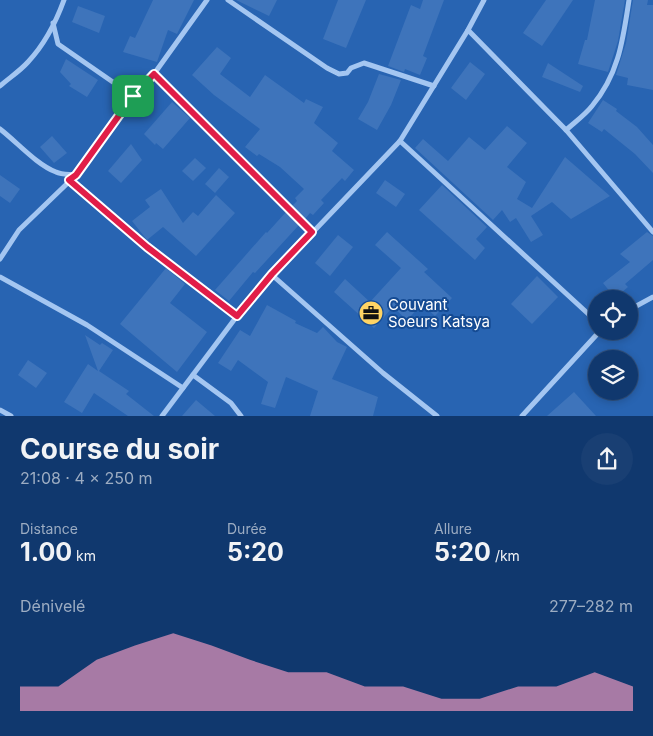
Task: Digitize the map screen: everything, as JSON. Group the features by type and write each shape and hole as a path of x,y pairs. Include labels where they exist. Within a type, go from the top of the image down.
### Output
{"street":[{"path":"0,86 28,62 45,39 64,0"},
{"path":"0,259 19,230 76,175 133,96 154,74 207,0"},
{"path":"228,0 327,68 339,74 348,73 351,68 364,63 434,86"},
{"path":"162,416 237,316 272,274 400,141 468,30 484,0"},
{"path":"566,130 592,107 605,88 618,60 629,0"},
{"path":"53,24 58,44 133,96"},
{"path":"468,30 566,130 653,232"},
{"path":"154,74 312,232"},
{"path":"0,129 38,161 57,173 76,175"},
{"path":"400,141 588,314"},
{"path":"69,180 147,247 237,316"},
{"path":"272,274 383,373 437,416"},
{"path":"0,277 87,325 183,388"},
{"path":"638,305 653,297"},
{"path":"522,416 592,340"},
{"path":"193,375 230,403 241,416"},
{"path":"0,410 11,416"}],"shaded area":[{"path":"0,0 653,0 653,416 0,416"}],"building":[{"path":"153,0 194,0 177,34 168,30 157,62 123,52 130,36 135,38"},
{"path":"236,0 277,0 269,16"},
{"path":"338,0 366,0 346,48 323,39"},
{"path":"423,0 444,0 423,56 427,58 420,75 405,69 404,72 388,66 411,5 420,9"},
{"path":"546,0 573,0 542,46 523,33"},
{"path":"595,0 625,0 618,41 608,72 578,64 585,40 587,40"},
{"path":"633,0 648,0 647,5 653,5 653,90 627,85 628,78 616,75 626,43"},
{"path":"78,6 105,16 99,33 72,22"},
{"path":"217,47 231,58 220,74 250,97 265,75 304,103 306,99 323,107 314,123 338,143 332,151 354,170 345,181 342,178 321,200 324,203 313,215 310,213 305,219 292,206 297,201 295,198 304,189 280,167 259,154 257,156 245,147 260,129 214,95 192,75"},
{"path":"66,59 98,80 87,97 69,86 71,84 60,72"},
{"path":"470,62 485,74 466,100 451,88"},
{"path":"548,63 583,86 580,92 542,77"},
{"path":"379,74 401,80 391,105 377,130 358,119 368,102"},
{"path":"603,100 617,109 616,111 637,127 653,145 653,173 635,154 604,129 602,132 588,123"},
{"path":"172,102 190,118 163,149 156,143 155,145 144,134"},
{"path":"507,126 527,143 507,167 526,182 517,199 532,208 565,157 610,196 571,219 552,202 531,216 543,235 531,242 516,218 510,222 502,210 493,220 415,148 423,139 448,161 469,137 485,150"},
{"path":"52,136 67,153 54,163 40,147"},
{"path":"131,144 142,160 121,183 108,171"},
{"path":"195,158 206,168 193,181 182,171"},
{"path":"219,168 229,177 215,193 205,184"},
{"path":"0,175 20,189 10,203 0,196"},
{"path":"385,180 405,194 396,207 376,193"},
{"path":"442,185 487,227 476,239 485,248 475,260 419,210"},
{"path":"161,189 183,223 193,212 198,216 216,195 235,213 196,256 163,227 147,240 132,221 150,207 145,200"},
{"path":"286,212 299,225 255,273 253,272 229,301 215,290"},
{"path":"387,232 428,269 424,272 452,298 435,316 422,304 407,320 393,307 374,328 334,292 345,279 370,302 401,268 375,245"},
{"path":"647,232 653,236 653,260 625,284 628,287 624,290 609,290 603,283 630,262 620,254"},
{"path":"338,235 353,247 330,276 315,263"},
{"path":"166,268 185,284 170,303 207,332 177,372 120,324"},
{"path":"537,276 558,297 532,324 511,304"},
{"path":"267,305 296,321 295,323 317,333 323,327 337,342 347,347 332,379 378,397 373,416 310,416 318,391 286,377 275,408 261,404 268,382 238,360 231,371 218,363 240,330 250,336"},
{"path":"85,335 100,345 102,343 113,350 99,371 129,391 126,394 154,416 128,416 94,393 82,413 64,402 88,364 98,371"},
{"path":"28,360 47,373 36,388 18,375"},
{"path":"574,392 596,416 547,416"},
{"path":"196,400 215,416 182,416"}],"place":[{"name":"Couvant Soeurs Katsya","path":"371,313"}],"route":[{"path":"154,74 312,232 272,274 237,316 147,247 69,180 76,175 133,96 154,74"}]}
